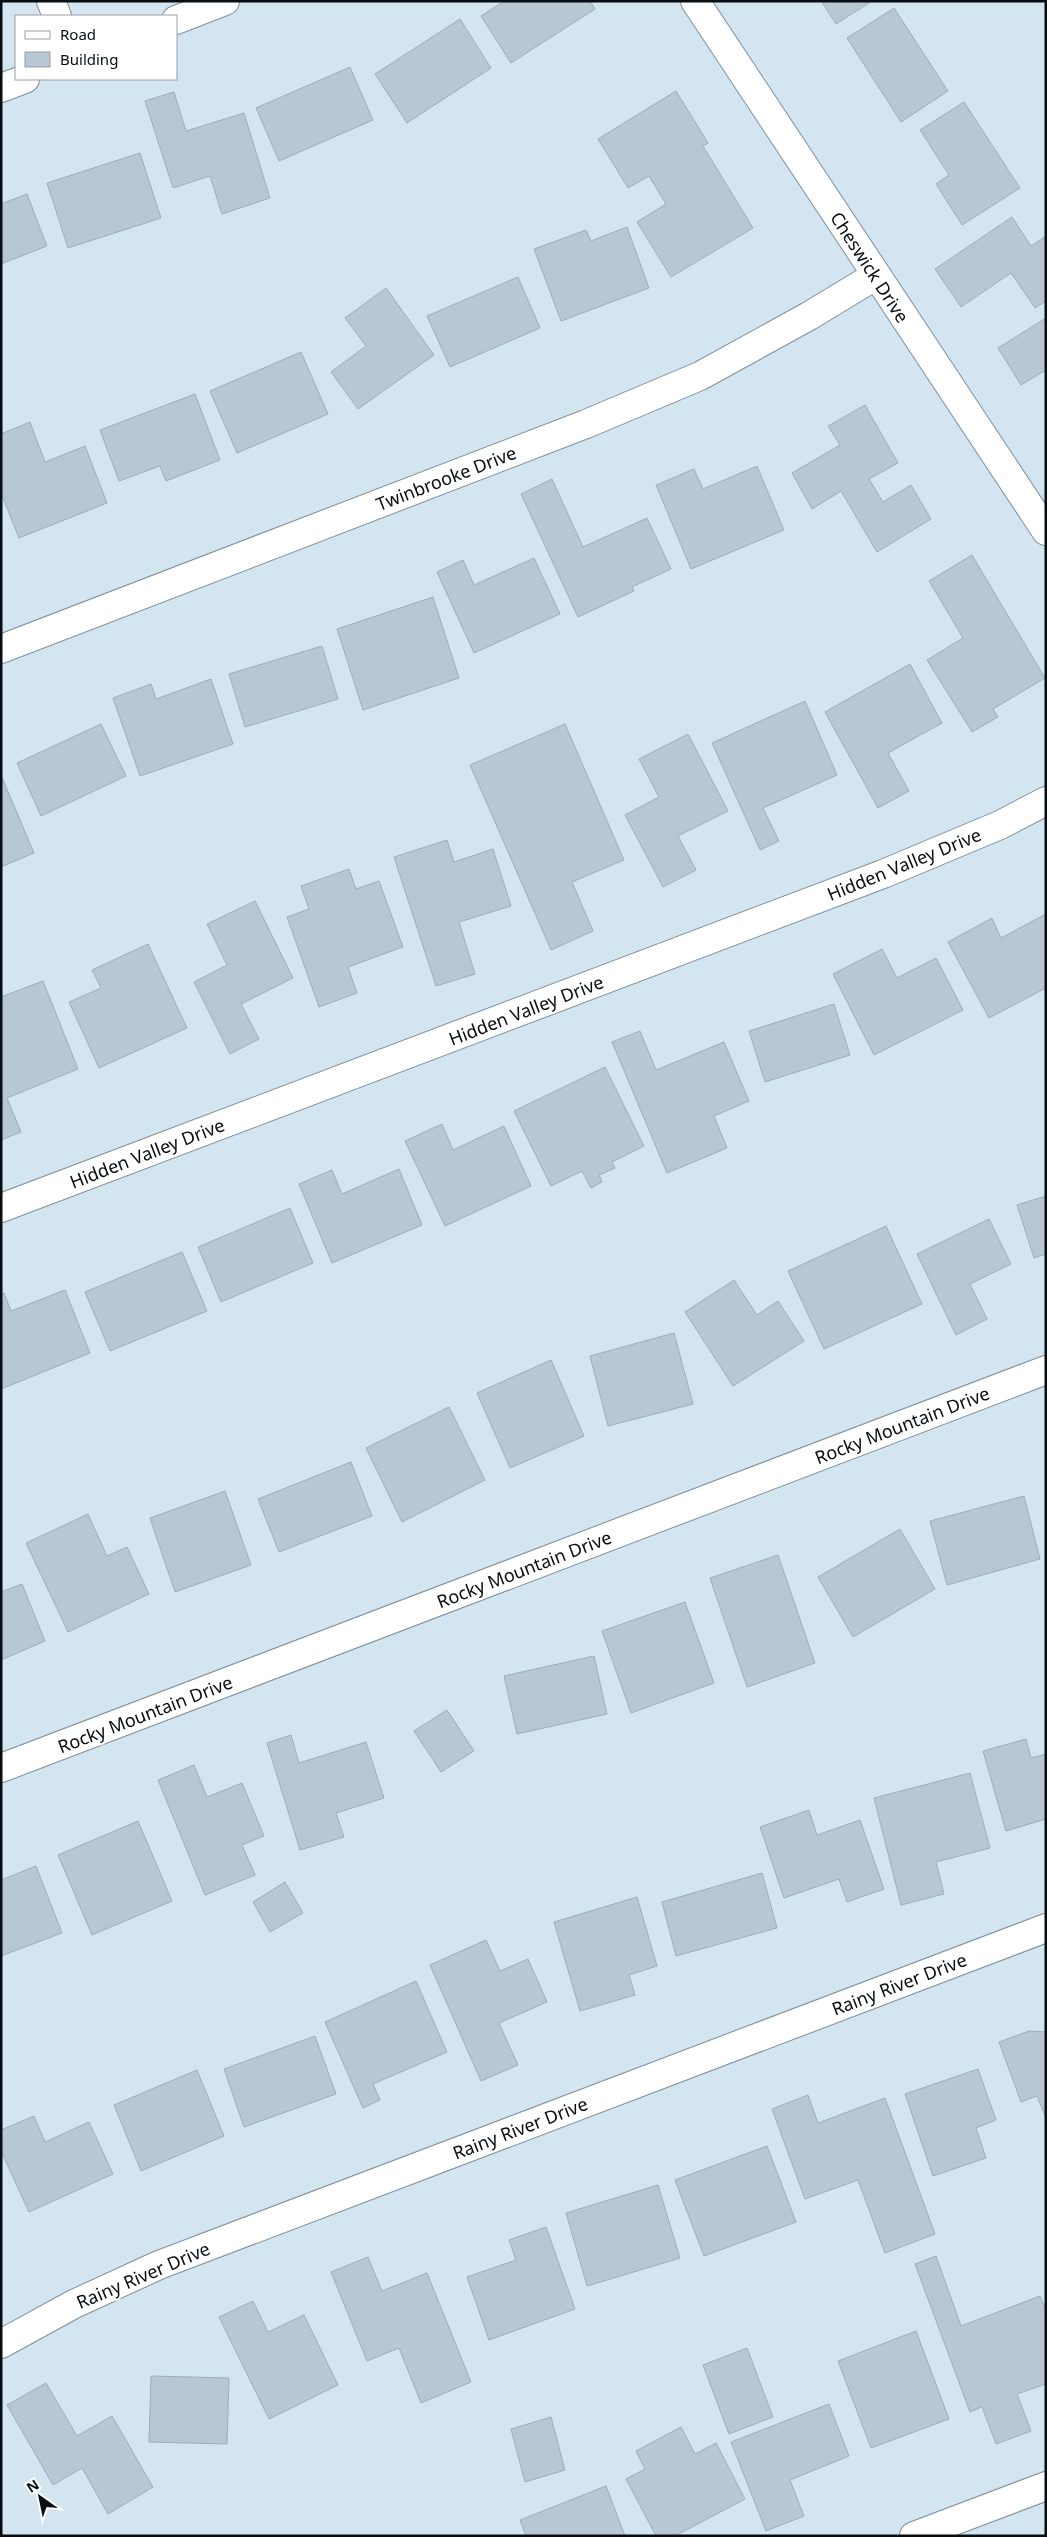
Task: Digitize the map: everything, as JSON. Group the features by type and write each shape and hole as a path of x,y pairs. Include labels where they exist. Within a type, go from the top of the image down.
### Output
{"street":[{"path":"51,1 57,15"},
{"path":"178,19 224,1"},
{"name":"Cheswick Drive","path":"695,1 875,276 1046,531"},
{"path":"1,88 22,80"},
{"name":"Twinbrooke Drive","path":"1,649 577,428 691,380 809,316 875,276"},
{"name":"Hidden Valley Drive","path":"1,1208 883,874 1000,825 1046,801"},
{"name":"Rocky Mountain Drive","path":"1,1768 1046,1370"},
{"name":"Rainy River Drive","path":"1,2344 74,2304 159,2265 1046,1928"},
{"path":"925,2534 1046,2486"}],"building":[{"path":"504,1 590,1 595,9 511,63 481,16"},
{"path":"821,1 872,1 836,24"},
{"path":"894,8 948,91 901,122 847,38"},
{"path":"460,19 491,68 407,123 375,74"},
{"path":"350,67 373,120 279,161 256,108"},
{"path":"676,91 708,143 703,146 753,228 671,277 637,222 666,204 649,176 628,188 598,139"},
{"path":"174,92 186,131 244,113 270,198 222,214 210,176 173,188 145,101"},
{"path":"964,102 1020,188 962,225 936,184 949,175 920,130"},
{"path":"140,153 161,218 68,248 47,183"},
{"path":"27,194 47,246 1,264 1,204"},
{"path":"1012,217 1031,246 1046,236 1046,301 1035,308 1011,273 961,307 935,269"},
{"path":"627,227 649,288 561,321 534,249 586,230 591,241"},
{"path":"518,277 540,328 450,367 427,316"},
{"path":"386,288 434,355 358,409 331,372 366,346 345,318"},
{"path":"1046,318 1046,370 1021,385 998,348"},
{"path":"301,352 328,414 237,453 210,391"},
{"path":"195,394 220,460 166,481 160,466 119,481 100,430"},
{"path":"865,405 898,463 869,479 883,502 911,485 931,519 877,552 841,491 812,509 792,473 840,445 828,426"},
{"path":"30,422 45,462 85,446 107,503 19,538 1,493 1,434"},
{"path":"757,466 784,530 691,569 656,485 694,469 703,489"},
{"path":"552,479 583,547 647,518 671,569 632,587 634,591 578,617 521,494"},
{"path":"972,555 1045,678 993,709 998,717 972,732 927,660 963,638 929,581"},
{"path":"534,558 560,614 474,653 437,572 463,560 474,585"},
{"path":"433,597 459,678 363,710 337,629"},
{"path":"322,646 338,699 245,727 229,674"},
{"path":"910,664 942,723 888,753 909,791 878,808 825,712"},
{"path":"211,679 233,744 140,776 113,698 151,684 156,699"},
{"path":"805,701 837,775 763,808 779,841 760,850 712,743"},
{"path":"101,724 126,776 41,816 17,763"},
{"path":"565,724 624,860 572,882 593,931 551,950 470,765"},
{"path":"688,734 728,811 678,836 696,870 663,887 625,815 659,797 639,759"},
{"path":"1,775 34,853 1,867"},
{"path":"447,840 454,862 493,849 511,906 459,922 475,974 436,986 394,857"},
{"path":"349,869 356,889 379,881 403,947 348,967 357,993 319,1007 287,917 309,909 301,886"},
{"path":"255,901 293,978 241,1004 259,1039 230,1054 194,982 227,965 207,924"},
{"path":"1046,914 1046,988 989,1018 948,942 992,918 1001,938"},
{"path":"148,944 187,1028 99,1068 69,1002 101,988 92,970"},
{"path":"882,949 897,978 936,958 963,1010 874,1055 833,974"},
{"path":"43,981 78,1069 7,1098 21,1132 1,1140 1,997"},
{"path":"834,1004 850,1055 765,1082 749,1031"},
{"path":"640,1031 656,1070 724,1042 749,1101 714,1116 727,1148 667,1173 612,1042"},
{"path":"605,1067 644,1146 612,1162 615,1168 599,1175 602,1182 591,1188 582,1171 551,1186 514,1111"},
{"path":"442,1124 453,1150 504,1126 531,1186 445,1226 405,1141"},
{"path":"399,1169 422,1225 332,1263 299,1184 332,1170 342,1194"},
{"path":"1046,1196 1046,1254 1034,1258 1017,1205"},
{"path":"290,1208 313,1263 221,1302 198,1247"},
{"path":"989,1219 1011,1264 970,1284 987,1319 956,1335 917,1254"},
{"path":"886,1226 922,1304 824,1349 788,1271"},
{"path":"182,1252 207,1311 110,1351 85,1292"},
{"path":"734,1280 757,1315 778,1301 804,1341 733,1386 685,1312"},
{"path":"65,1290 90,1353 1,1389 1,1294 4,1293 11,1311"},
{"path":"674,1333 693,1404 608,1426 590,1356"},
{"path":"551,1360 584,1436 510,1468 477,1393"},
{"path":"449,1407 485,1480 402,1522 366,1448"},
{"path":"351,1462 372,1516 279,1552 258,1499"},
{"path":"225,1491 251,1565 175,1592 150,1518"},
{"path":"1024,1496 1040,1559 947,1585 930,1521"},
{"path":"88,1514 107,1556 127,1547 149,1594 68,1632 26,1543"},
{"path":"900,1529 935,1589 853,1637 818,1577"},
{"path":"778,1555 815,1663 747,1687 710,1578"},
{"path":"22,1584 45,1641 1,1660 1,1592"},
{"path":"685,1602 714,1683 631,1713 602,1631"},
{"path":"594,1656 607,1714 517,1734 504,1676"},
{"path":"447,1710 474,1751 441,1772 414,1731"},
{"path":"291,1735 299,1763 366,1742 384,1798 336,1813 344,1837 300,1850 267,1743"},
{"path":"1026,1739 1031,1758 1046,1754 1046,1819 1006,1831 983,1751"},
{"path":"194,1765 207,1797 242,1783 264,1836 242,1845 255,1875 205,1895 158,1780"},
{"path":"970,1773 990,1848 936,1862 944,1894 901,1905 874,1798"},
{"path":"809,1810 817,1835 860,1820 884,1889 847,1902 839,1879 784,1898 760,1827"},
{"path":"138,1821 172,1901 92,1935 58,1855"},
{"path":"36,1866 62,1933 1,1956 1,1880"},
{"path":"762,1873 777,1928 676,1956 662,1902"},
{"path":"285,1882 303,1913 270,1932 253,1902"},
{"path":"637,1897 657,1966 629,1975 635,1995 580,2011 554,1922"},
{"path":"486,1940 500,1971 528,1959 547,2002 499,2023 518,2065 481,2081 430,1965"},
{"path":"416,1981 447,2052 373,2084 380,2100 363,2108 325,2022"},
{"path":"1029,2031 1046,2032 1046,2118 1037,2096 1021,2102 999,2042"},
{"path":"315,2036 336,2094 244,2127 224,2069"},
{"path":"978,2069 996,2120 976,2128 986,2158 933,2176 905,2094"},
{"path":"197,2070 224,2136 141,2171 114,2105"},
{"path":"808,2095 818,2123 885,2098 935,2234 885,2253 858,2180 805,2199 772,2109"},
{"path":"34,2116 45,2142 89,2122 113,2174 29,2212 1,2151 1,2130"},
{"path":"767,2146 796,2222 704,2256 675,2180"},
{"path":"658,2185 680,2258 587,2286 566,2213"},
{"path":"546,2227 575,2309 489,2340 467,2277 516,2260 509,2240"},
{"path":"936,2256 961,2326 1040,2296 1046,2310 1046,2384 1017,2394 1031,2431 996,2444 982,2407 970,2412 915,2264"},
{"path":"368,2257 382,2291 427,2273 471,2382 421,2403 399,2348 367,2361 331,2272"},
{"path":"253,2301 268,2332 304,2315 338,2385 269,2419 219,2317"},
{"path":"916,2331 949,2419 871,2448 838,2361"},
{"path":"747,2348 773,2417 729,2434 703,2365"},
{"path":"151,2376 229,2378 227,2444 149,2442"},
{"path":"46,2383 77,2436 112,2416 153,2487 108,2514 82,2468 53,2485 7,2405"},
{"path":"829,2404 849,2456 790,2480 804,2516 766,2531 731,2442"},
{"path":"551,2417 565,2470 525,2482 511,2429"},
{"path":"681,2427 695,2454 716,2443 745,2499 675,2536 656,2536 626,2479 645,2469 636,2451"},
{"path":"606,2486 625,2536 526,2536 520,2520"}]}
